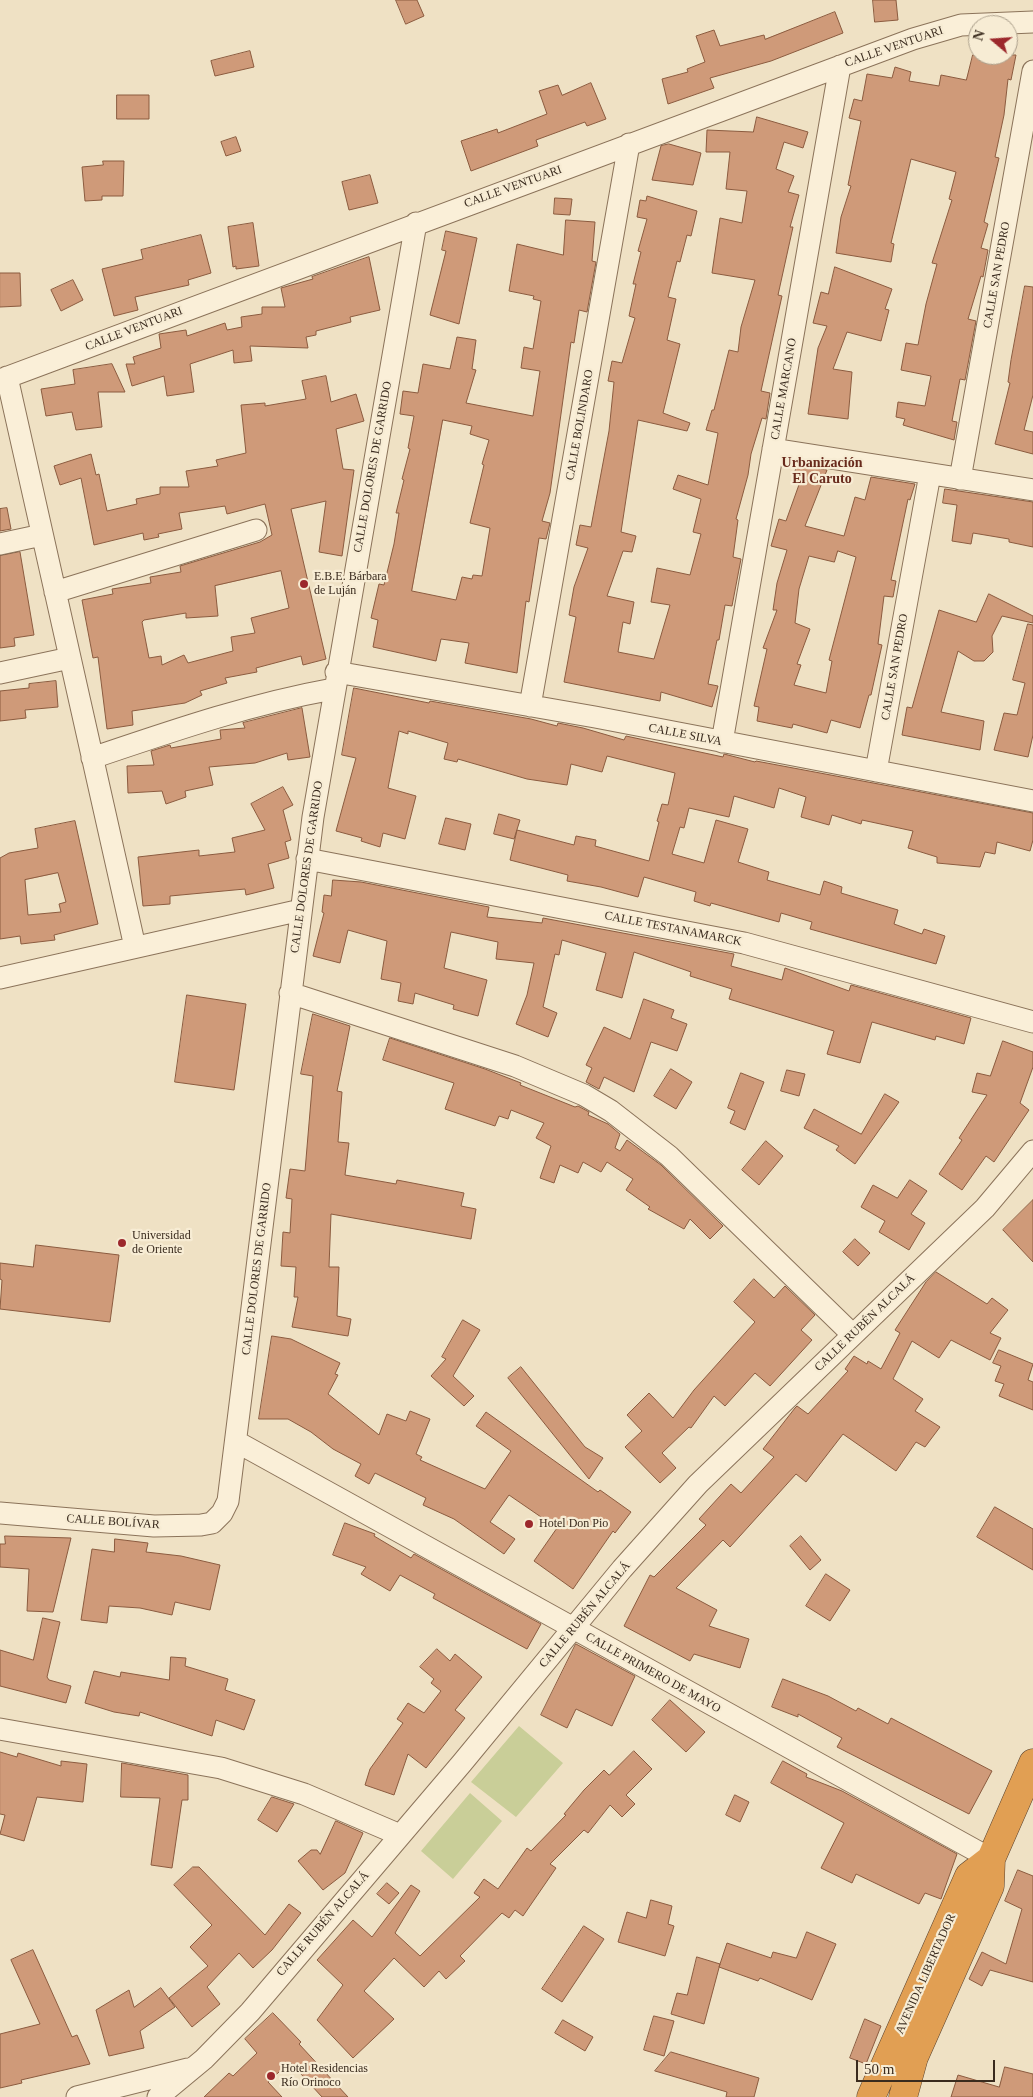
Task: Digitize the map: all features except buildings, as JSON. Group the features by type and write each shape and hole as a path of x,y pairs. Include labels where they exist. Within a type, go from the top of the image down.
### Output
{"highway":[{"name":"AVENIDA LIBERTADOR","path":"903,2097 914,2057 990,1886 991,1859 1033,1763"},
{"name":"AVENIDA LIBERTADOR","path":"871,2097 969,1876 991,1859"}],"street":[{"name":"CALLE VENTUARI","path":"4,378 913,39 961,24 1033,22"},
{"name":"CALLE MARCANO","path":"722,742 840,66"},
{"name":"CALLE SAN PEDRO","path":"960,479 1033,72"},
{"name":"CALLE BOLINDARO","path":"530,706 629,144"},
{"name":"CALLE DOLORES DE GARRIDO","path":"222,1513 228,1501 232,1485 307,859 335,681 416,223"},
{"path":"4,378 42,534 134,947"},
{"path":"773,449 1033,490"},
{"name":"CALLE SAN PEDRO","path":"876,771 930,474"},
{"path":"55,592 256,530"},
{"path":"0,544 42,534"},
{"path":"0,673 70,658"},
{"path":"92,758 335,681"},
{"name":"CALLE SILVA","path":"335,681 530,706 1033,801"},
{"name":"CALLE TESTANAMARCK","path":"307,859 744,942 1033,1022"},
{"path":"0,978 301,910"},
{"path":"290,993 515,1066 554,1081 598,1103 669,1156 854,1335"},
{"name":"CALLE RUBÉN ALCALÁ","path":"158,2097 193,2068 250,2012 622,1569 698,1484 985,1208 1033,1151"},
{"name":"CALLE PRIMERO DE MAYO","path":"237,1442 991,1859"},
{"name":"CALLE BOLÍVAR","path":"0,1513 182,1526 212,1523 222,1513"},
{"path":"0,1729 221,1768 304,1794 400,1835"},
{"path":"77,2097 193,2068"}],"green space":[{"path":"519,1726 563,1763 516,1817 471,1782"},
{"path":"470,1793 502,1821 453,1879 421,1851"}],"place":[{"name":"E.B.E. Bárbara de Luján","path":"304,584"},
{"name":"Universidad de Oriente","path":"122,1243"},
{"name":"Hotel Don Pio","path":"529,1524"},
{"name":"Hotel Residencias Río Orinoco","path":"271,2076"}],"district":[{"name":"Urbanización El Caruto","path":"822,472"}]}
